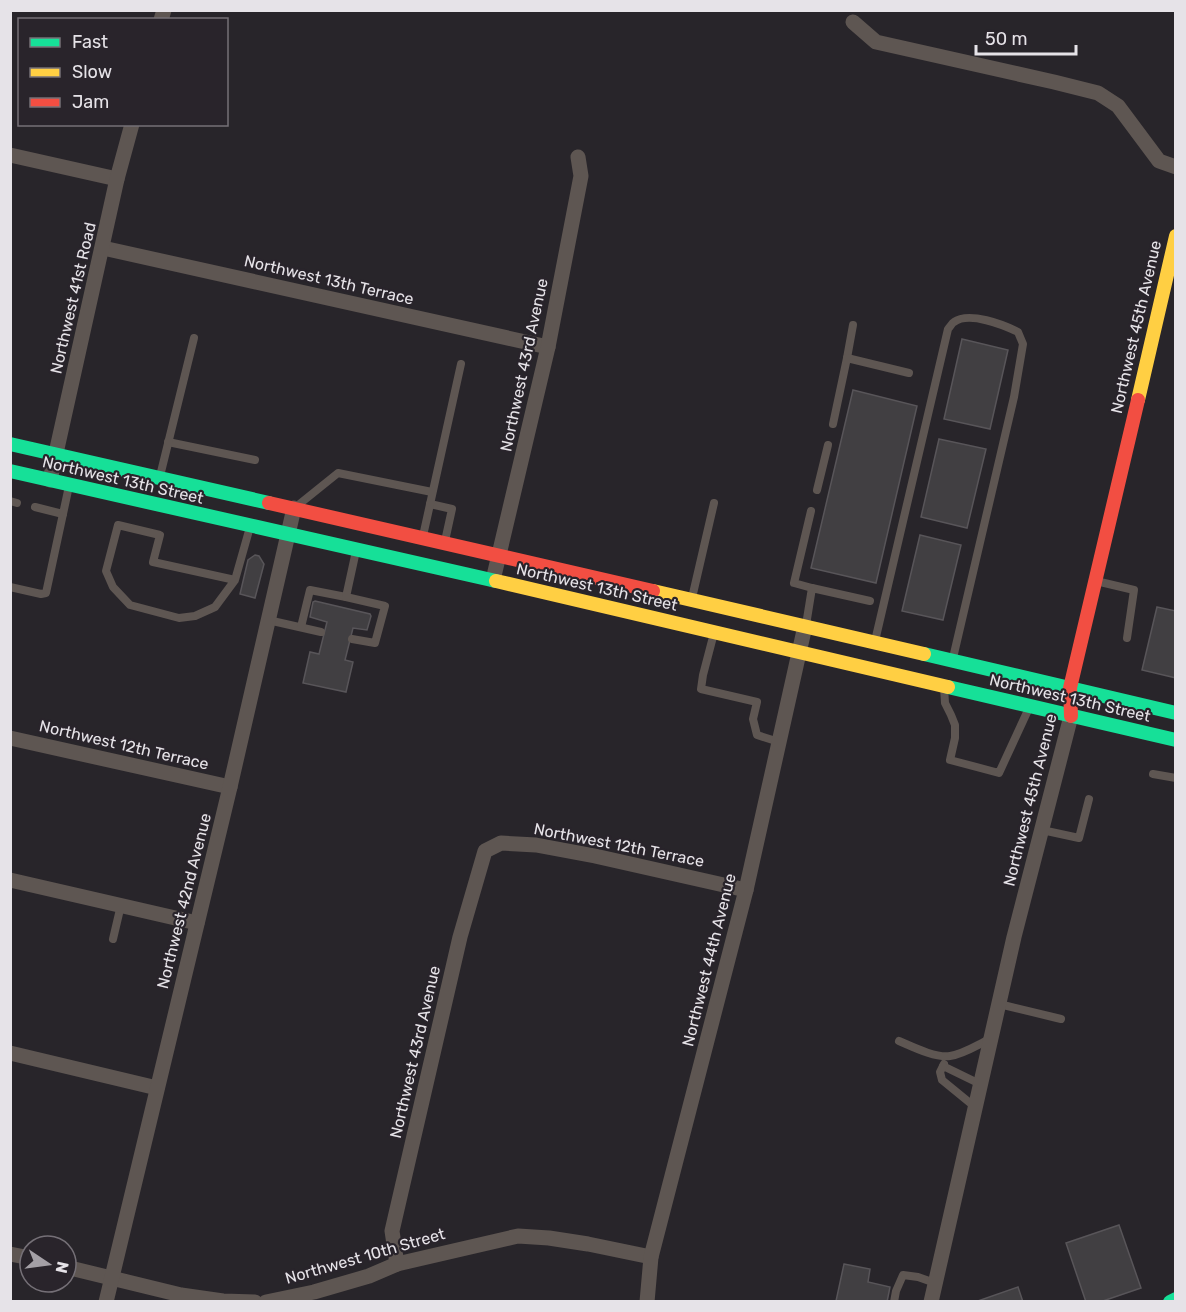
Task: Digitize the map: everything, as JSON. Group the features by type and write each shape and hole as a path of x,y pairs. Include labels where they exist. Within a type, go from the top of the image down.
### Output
{"main road":[{"name":"Northwest 45th Avenue","path":"1071,716 1070,688 1176,236"},
{"name":"Northwest 13th Street","path":"10,444 423,537 1176,713"},
{"name":"Northwest 13th Street","path":"10,471 493,580 1176,740"},
{"path":"1170,1302 1176,1299"}],"street":[{"path":"853,22 876,42 1098,93 1118,106 1159,161 1176,167"},
{"name":"Northwest 41st Road","path":"50,480 117,179 131,126"},
{"path":"10,155 117,179"},
{"name":"Northwest 43rd Avenue","path":"493,580 548,347 581,176 578,157"},
{"name":"Northwest 13th Terrace","path":"103,248 548,347"},
{"name":"Northwest 42nd Avenue","path":"106,1302 230,788 294,508"},
{"name":"Northwest 44th Avenue","path":"647,1302 651,1257 746,890 805,626"},
{"name":"Northwest 45th Avenue","path":"931,1302 1014,937 1071,716"},
{"name":"Northwest 12th Terrace","path":"10,738 230,788"},
{"name":"Northwest 12th Terrace","path":"485,851 501,843 536,845 746,890"},
{"name":"Northwest 43rd Avenue","path":"397,1264 392,1231 460,937 485,851"},
{"path":"10,880 197,923"},
{"path":"10,1053 157,1088"},
{"name":"Northwest 10th Street","path":"266,1302 315,1292 369,1276 397,1264 518,1236 588,1244 651,1257"},
{"path":"78,1270 181,1295 255,1302"}],"lane":[{"path":"874,642 948,329 953,322 962,318 1003,325 1018,332 1023,344 1014,397 953,661"},
{"path":"833,424 853,325"},
{"path":"159,478 194,338"},
{"path":"847,358 909,373"},
{"path":"423,537 460,364"},
{"path":"168,442 255,460"},
{"path":"817,490 828,445"},
{"path":"294,508 338,473 432,492"},
{"path":"10,587 41,594 46,593 69,484"},
{"path":"691,600 714,503"},
{"path":"430,504 452,509 445,543"},
{"path":"35,507 63,514"},
{"path":"811,511 794,584 870,602"},
{"path":"235,580 153,562 160,534 118,525 106,571 113,587 130,605 179,618 195,616 215,607 235,580 250,525"},
{"path":"346,597 357,549"},
{"path":"1095,580 1134,590 1127,638"},
{"path":"805,626 812,588"},
{"path":"301,627 310,590 385,606 375,643 352,639"},
{"path":"268,620 321,632"},
{"path":"714,632 701,689 757,702 753,720 757,735 779,742"},
{"path":"944,686 945,703 955,725 956,738 950,760 999,773 1030,706"},
{"path":"1153,774 1176,778"},
{"path":"1042,830 1079,838 1089,799"},
{"path":"113,939 121,906"},
{"path":"999,1004 1061,1019"},
{"path":"899,1041 921,1051 947,1056 965,1051 990,1039"},
{"path":"947,1056 940,1072 942,1080 975,1107"},
{"path":"943,1066 980,1084"},
{"path":"894,1302 903,1275 935,1282"}],"building":[{"path":"962,339 1008,350 990,429 944,419"},
{"path":"853,390 917,406 876,583 811,568"},
{"path":"939,439 986,449 967,528 921,517"},
{"path":"920,535 961,545 943,620 902,611"},
{"path":"255,555 259,556 264,564 255,598 240,594 248,560"},
{"path":"315,601 371,616 367,630 353,628 345,660 353,662 346,692 303,683 310,652 319,654 327,622 310,617"},
{"path":"1157,607 1176,611 1176,678 1142,670"},
{"path":"1119,1225 1141,1288 1100,1302 1086,1302 1066,1243"},
{"path":"844,1264 870,1269 868,1282 890,1287 887,1302 836,1301"},
{"path":"1018,1287 1023,1302 975,1302"}],"traffic: fast":[{"path":"10,444 269,503"},
{"path":"10,471 496,581"},
{"path":"924,654 1176,713"},
{"path":"948,687 1176,740"},
{"path":"1170,1302 1176,1299"}],"traffic: slow":[{"path":"1138,400 1176,236"},
{"path":"496,581 948,687"},
{"path":"653,591 924,654"}],"traffic: jam":[{"path":"1071,716 1070,688 1138,400"},
{"path":"269,503 653,591"}]}
